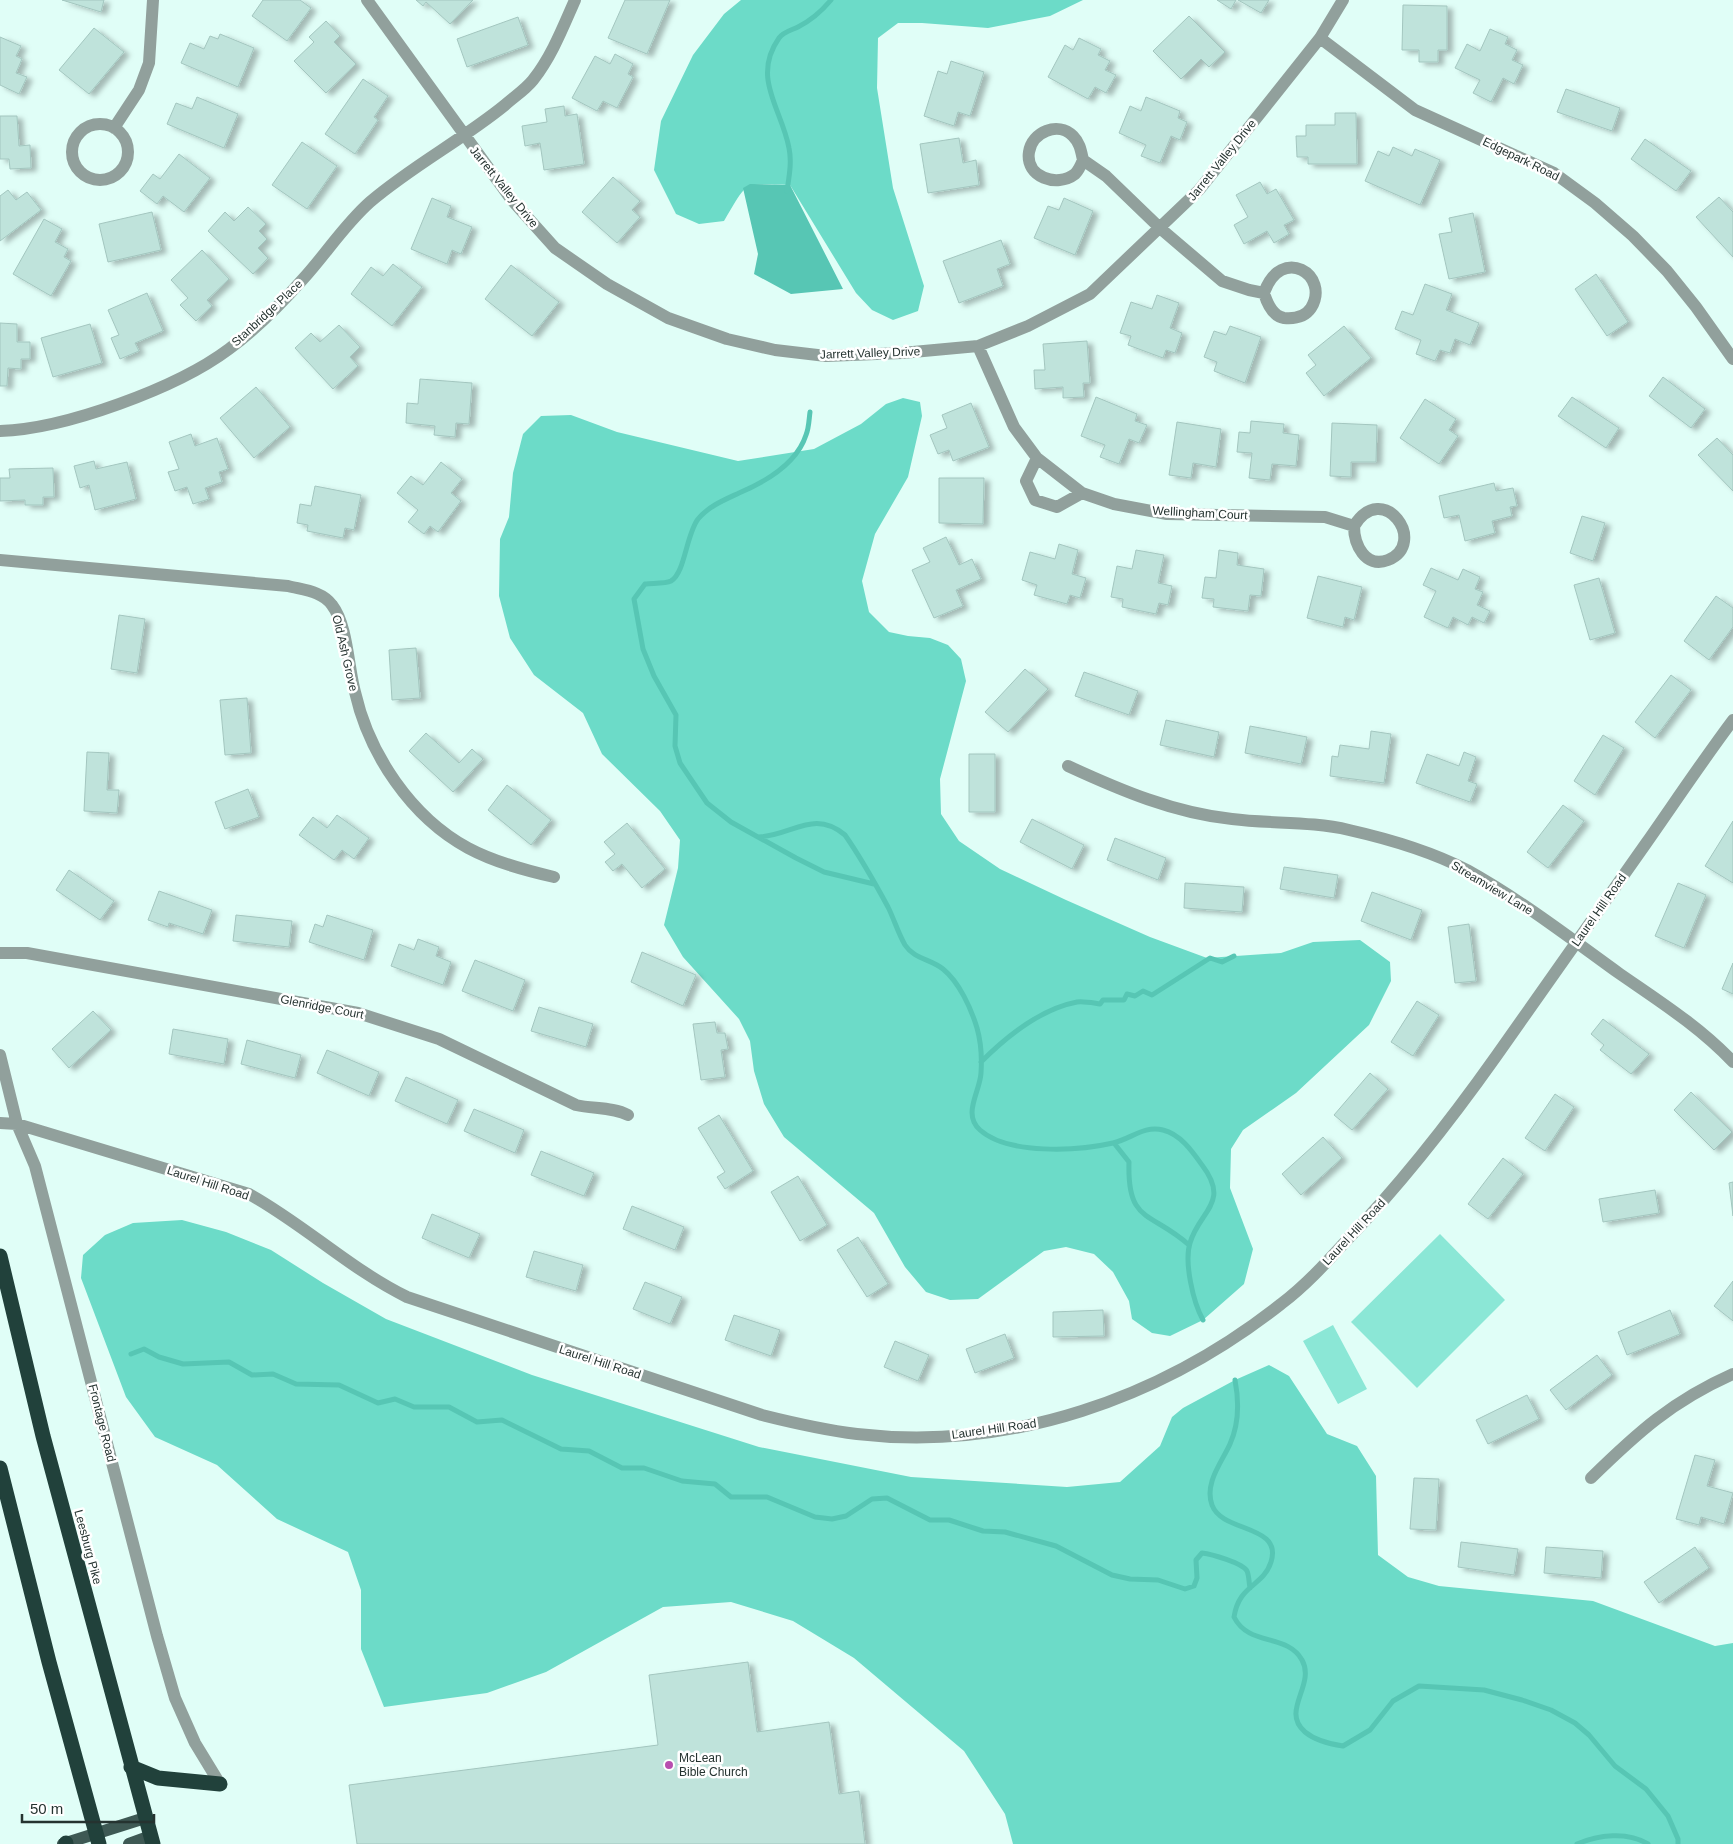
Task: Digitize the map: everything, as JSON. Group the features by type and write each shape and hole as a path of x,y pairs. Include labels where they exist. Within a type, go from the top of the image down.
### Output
{"highway":[{"name":"Leesburg Pike","path":"0,1256 43,1436 152,1840"},
{"path":"0,1468 49,1662 98,1839"},
{"path":"131,1767 158,1778 220,1784"}],"main road":[{"path":"65,1844 98,1839 145,1818"},
{"path":"129,1844 152,1840"}],"street":[{"path":"114,128 139,90 150,63 153,0"},
{"name":"Jarrett Valley Drive","path":"367,0 399,41 464,136 511,199 555,248 607,284 668,318 727,339 775,350 826,356 902,353 978,346 1028,326 1090,294 1200,190 1320,38 1343,0"},
{"name":"Stanbridge Place","path":"0,431 65,420 110,407 173,381 228,349 266,316 304,278 340,233 370,203 408,172 464,136 532,82 549,57 575,0"},
{"name":"Edgepark Road","path":"1320,38 1415,110 1554,173 1595,203 1633,236 1666,271 1696,306 1733,359"},
{"path":"96,124 114,128 121,133 128,149 124,165 119,172 104,179 87,176 80,171 72,156 75,138 88,126 96,124"},
{"path":"1083,160 1076,173 1064,180 1052,182 1040,176 1031,166 1028,153 1033,139 1044,131 1058,128 1072,135 1080,146 1083,160 1106,176 1160,229 1222,280 1264,293"},
{"path":"1288,267 1300,268 1311,278 1316,288 1315,301 1308,313 1294,319 1280,317 1268,307 1264,293 1268,282 1276,271 1288,267"},
{"name":"Wellingham Court","path":"978,346 1014,427 1037,458 1082,493 1114,504 1167,514 1326,517 1354,526"},
{"path":"1037,458 1026,481 1035,500 1057,507 1082,493"},
{"path":"1384,509 1398,517 1404,529 1404,542 1398,554 1386,561 1373,561 1360,553 1354,539 1354,526 1360,517 1370,510 1384,509"},
{"name":"Old Ash Grove","path":"0,560 288,586 319,594 327,599 338,616 355,693 363,717 384,762 405,794 436,825 468,848 507,864 554,877"},
{"name":"Laurel Hill Road","path":"0,1123 18,1124 249,1194 283,1213 355,1268 407,1297 762,1415 810,1426 886,1436 950,1436 996,1431 1074,1414 1134,1393 1178,1372 1215,1351 1281,1304 1321,1268 1417,1162 1475,1086 1733,720"},
{"name":"Streamview Lane","path":"1068,766 1115,788 1169,806 1206,815 1346,829 1394,841 1466,870 1507,894 1577,942 1691,1024 1733,1062"},
{"name":"Glenridge Court","path":"0,953 28,953 358,1013 439,1040 576,1105 598,1110 618,1110 628,1115"},
{"name":"Frontage Road","path":"0,1055 18,1124 35,1166 157,1636 175,1698 195,1743 220,1784"},
{"path":"1591,1478 1639,1431 1669,1408 1704,1387 1733,1374"}],"shaded area":[{"path":"741,0 1083,0 1050,16 988,28 898,23 878,38 877,88 893,188 924,286 918,311 893,320 872,310 856,293 790,185 763,184 748,187 738,198 724,221 699,224 676,214 654,170 661,121 693,55 724,14"},
{"path":"750,184 790,185 843,289 791,294 754,274 758,254 743,188"},
{"path":"903,398 920,402 922,416 908,477 875,534 862,581 869,612 889,632 930,638 948,645 961,659 966,681 940,779 941,814 959,841 1000,869 1150,937 1207,958 1281,953 1313,942 1360,940 1390,962 1391,981 1369,1025 1296,1093 1243,1130 1231,1149 1230,1188 1253,1249 1244,1284 1203,1320 1170,1336 1152,1333 1132,1319 1129,1301 1113,1272 1094,1254 1066,1247 1044,1251 978,1299 950,1300 926,1292 905,1267 874,1213 784,1137 764,1104 754,1071 750,1041 739,1019 683,957 664,925 678,868 680,840 660,811 602,754 583,713 534,675 510,638 499,596 500,539 509,517 513,473 523,434 541,416 571,415 617,432 738,461 814,449 861,424 886,404"},
{"path":"182,1220 226,1232 271,1250 323,1283 386,1319 532,1375 759,1447 911,1477 1067,1487 1120,1482 1160,1446 1172,1417 1183,1408 1235,1380 1269,1365 1289,1376 1327,1434 1357,1446 1376,1476 1378,1555 1408,1577 1439,1586 1593,1601 1715,1646 1733,1643 1733,1844 1013,1844 1005,1814 964,1751 854,1658 793,1621 731,1602 663,1607 546,1672 487,1693 384,1707 361,1649 361,1590 348,1552 277,1519 217,1465 155,1437 126,1397 81,1278 83,1255 105,1235 133,1223"},
{"path":"1440,1234 1505,1300 1417,1388 1351,1322"},
{"path":"1333,1325 1367,1389 1338,1404 1303,1341"}],"building":[{"path":"62,0 104,0 101,12"},
{"path":"263,0 300,0 311,8 287,41 252,16"},
{"path":"416,0 473,0 450,24 426,2 423,6"},
{"path":"625,0 670,0 647,54 608,38"},
{"path":"1217,0 1236,0 1231,9"},
{"path":"1238,0 1269,0 1261,13"},
{"path":"1403,5 1447,6 1447,50 1438,50 1438,62 1419,62 1419,50 1402,50"},
{"path":"1189,16 1225,52 1209,67 1201,59 1181,79 1153,51"},
{"path":"518,17 528,45 467,67 457,39"},
{"path":"326,21 340,36 334,42 356,64 326,93 294,61 314,42 309,37"},
{"path":"94,28 124,52 89,94 59,70"},
{"path":"1490,29 1508,37 1505,44 1517,50 1512,60 1523,65 1514,84 1503,78 1491,102 1473,93 1480,80 1455,68 1467,44 1480,51"},
{"path":"220,34 254,48 238,87 181,63 190,43 204,49 210,36 218,39"},
{"path":"0,37 21,46 16,56 22,59 16,73 27,77 19,94 0,85"},
{"path":"1079,38 1101,49 1098,55 1110,61 1105,70 1116,75 1106,93 1095,87 1088,99 1048,77 1065,45 1073,50"},
{"path":"615,54 633,64 628,74 633,77 617,108 603,101 597,111 572,98 595,56 610,64"},
{"path":"951,61 984,72 970,116 958,112 954,126 924,116 938,71 947,74"},
{"path":"363,79 388,96 374,117 378,120 355,154 325,134"},
{"path":"1566,89 1620,108 1612,131 1557,112"},
{"path":"197,97 238,114 224,148 167,124 176,103 192,109"},
{"path":"1146,97 1180,111 1178,118 1187,122 1180,140 1171,136 1160,163 1141,156 1146,145 1119,133 1130,106 1141,111"},
{"path":"564,106 565,116 577,114 584,164 544,170 540,143 525,146 522,126 547,122 545,109"},
{"path":"1335,113 1356,113 1357,164 1308,164 1308,157 1297,157 1296,136 1306,136 1306,125 1335,125"},
{"path":"0,116 17,116 19,146 30,145 31,168 10,169 9,159 0,159"},
{"path":"959,138 963,163 976,160 979,185 928,193 920,144"},
{"path":"1645,139 1691,171 1676,191 1631,159"},
{"path":"302,142 337,166 307,209 272,185"},
{"path":"1393,147 1412,156 1415,149 1440,160 1420,205 1365,181 1378,151 1389,156"},
{"path":"179,154 210,178 184,212 163,196 157,204 140,191 153,174 160,179"},
{"path":"613,177 640,201 632,210 640,217 617,243 582,212"},
{"path":"1260,182 1267,194 1276,189 1294,220 1284,225 1289,234 1274,243 1267,231 1244,244 1234,225 1248,217 1236,195"},
{"path":"8,190 16,200 27,192 41,210 0,241 0,196"},
{"path":"1719,197 1733,212 1733,257 1696,217"},
{"path":"432,198 451,206 447,217 472,227 461,254 452,250 447,264 411,249"},
{"path":"1064,198 1093,211 1075,255 1034,238 1048,206 1059,210"},
{"path":"248,207 266,224 259,231 267,239 258,248 268,258 253,274 208,231 225,212 234,221"},
{"path":"152,212 161,250 108,262 99,224"},
{"path":"1473,213 1485,272 1449,279 1439,234 1452,232 1449,218"},
{"path":"44,219 62,229 55,242 68,249 64,257 71,261 51,296 13,274"},
{"path":"1001,240 1010,264 997,269 1003,286 959,303 943,261"},
{"path":"202,250 229,279 207,300 212,306 196,321 180,305 188,298 171,280"},
{"path":"393,264 422,287 392,326 351,294 371,267 383,276"},
{"path":"511,265 559,302 532,336 485,299"},
{"path":"1596,274 1628,322 1607,336 1575,289"},
{"path":"1425,284 1452,294 1446,310 1479,323 1470,345 1455,339 1450,353 1440,350 1435,361 1416,354 1421,340 1395,329 1402,311 1413,315"},
{"path":"147,293 163,331 135,343 139,351 120,359 111,338 119,335 108,310"},
{"path":"1157,295 1179,303 1170,328 1182,333 1175,353 1166,350 1163,358 1128,345 1131,336 1120,333 1131,302 1152,309"},
{"path":"0,323 17,324 17,342 30,342 30,359 21,359 21,369 8,368 7,386 0,386"},
{"path":"90,324 102,363 53,377 41,338"},
{"path":"339,325 360,347 350,357 358,366 333,389 295,348 311,333 320,342"},
{"path":"1230,326 1261,337 1245,383 1214,371 1217,362 1204,357 1214,331 1226,335"},
{"path":"1344,326 1371,358 1324,396 1306,373 1316,365 1308,355"},
{"path":"1087,341 1090,383 1083,383 1084,397 1063,398 1063,387 1035,389 1034,370 1045,370 1043,344"},
{"path":"1663,377 1705,409 1691,428 1649,396"},
{"path":"420,379 472,383 469,424 456,423 455,437 434,435 435,426 406,423 407,403 418,404"},
{"path":"256,387 290,427 254,458 220,418"},
{"path":"1096,397 1137,414 1135,421 1147,425 1139,443 1129,439 1119,464 1100,457 1105,445 1081,436"},
{"path":"1572,397 1619,428 1606,448 1558,416"},
{"path":"1425,399 1456,419 1449,430 1458,436 1439,464 1400,438"},
{"path":"971,403 989,447 953,461 949,450 938,454 930,435 947,428 942,415"},
{"path":"1251,421 1284,424 1283,433 1299,435 1296,466 1272,464 1270,480 1249,478 1252,453 1237,452 1239,432 1250,433"},
{"path":"1177,422 1221,429 1216,467 1193,463 1191,478 1169,475"},
{"path":"1332,423 1377,425 1376,462 1351,462 1351,477 1330,476"},
{"path":"191,434 195,446 217,438 228,469 219,472 222,482 205,488 209,499 193,504 187,487 175,491 168,472 179,469 169,442"},
{"path":"1717,438 1733,455 1733,491 1698,455"},
{"path":"94,461 96,469 127,462 136,499 95,510 89,485 80,488 74,466"},
{"path":"441,462 462,479 451,493 461,501 438,532 430,526 424,534 408,522 418,510 397,493 411,476 423,485"},
{"path":"53,468 54,497 43,497 43,505 25,505 25,500 0,501 0,478 10,478 9,469"},
{"path":"939,478 984,478 983,524 939,523"},
{"path":"1494,483 1496,491 1513,488 1517,506 1510,507 1512,516 1492,521 1495,533 1465,541 1459,515 1444,518 1439,496"},
{"path":"315,486 361,495 354,530 345,528 343,538 307,531 308,525 297,523 300,504 311,506"},
{"path":"1582,516 1605,523 1593,561 1570,553"},
{"path":"946,537 959,565 972,559 981,579 956,590 963,606 934,618 912,570 930,562 923,548"},
{"path":"1059,544 1078,550 1072,574 1086,578 1080,598 1070,595 1067,604 1034,595 1037,585 1022,580 1030,552 1055,559"},
{"path":"1136,550 1164,555 1158,583 1172,586 1168,605 1159,603 1156,614 1122,607 1123,599 1111,597 1117,566 1132,569"},
{"path":"1219,550 1238,553 1237,565 1264,569 1261,596 1250,595 1248,611 1213,607 1214,599 1202,598 1205,577 1216,578"},
{"path":"1431,568 1458,580 1463,569 1480,577 1475,589 1483,592 1477,605 1490,611 1484,623 1472,617 1468,625 1453,617 1448,628 1424,617 1436,591 1423,585"},
{"path":"1318,576 1362,587 1354,620 1345,617 1343,627 1307,618"},
{"path":"1599,578 1615,633 1590,640 1574,585"},
{"path":"1716,596 1733,608 1733,627 1709,660 1684,641"},
{"path":"119,615 145,619 137,673 111,669"},
{"path":"416,648 420,698 392,700 389,650"},
{"path":"1025,669 1048,689 1008,732 985,712"},
{"path":"1084,672 1138,691 1129,715 1075,696"},
{"path":"1671,675 1691,690 1655,738 1635,722"},
{"path":"247,698 251,753 225,755 220,700"},
{"path":"1166,720 1219,732 1214,757 1160,745"},
{"path":"1250,726 1307,737 1301,764 1245,753"},
{"path":"1371,731 1391,734 1384,783 1330,776 1332,756 1338,757 1340,745 1369,749"},
{"path":"426,733 459,763 472,749 483,759 453,792 409,751"},
{"path":"1603,735 1624,748 1595,795 1574,781"},
{"path":"87,752 109,753 107,790 119,790 117,813 84,811"},
{"path":"1464,752 1476,757 1468,781 1477,784 1470,802 1416,783 1427,754 1459,766"},
{"path":"969,754 995,754 995,812 969,812"},
{"path":"507,785 551,820 531,845 488,810"},
{"path":"248,789 259,817 225,829 215,802"},
{"path":"1563,805 1584,821 1548,868 1527,852"},
{"path":"337,815 369,838 354,859 342,850 334,860 299,835 313,817 327,828"},
{"path":"1032,819 1084,845 1072,869 1020,842"},
{"path":"1733,821 1733,883 1705,866"},
{"path":"627,823 665,869 642,888 622,864 613,871 605,862 615,854 604,842"},
{"path":"1115,838 1166,858 1158,880 1107,860"},
{"path":"1284,867 1338,875 1334,898 1280,889"},
{"path":"69,870 114,901 100,920 56,890"},
{"path":"1185,883 1244,887 1242,912 1184,908"},
{"path":"1678,883 1706,895 1684,948 1655,936"},
{"path":"159,891 212,910 203,934 169,923 168,927 148,920"},
{"path":"1372,892 1422,910 1411,940 1361,921"},
{"path":"236,915 292,921 289,947 233,941"},
{"path":"327,915 373,930 364,960 309,942 315,924 323,927"},
{"path":"1469,924 1476,981 1455,983 1448,927"},
{"path":"418,939 439,947 436,956 451,962 443,985 391,966 399,944 414,950"},
{"path":"642,952 696,975 683,1006 631,982"},
{"path":"475,960 525,980 513,1011 462,991"},
{"path":"1733,963 1733,994 1722,989"},
{"path":"1417,1001 1439,1015 1413,1056 1391,1042"},
{"path":"539,1007 593,1024 586,1047 531,1031"},
{"path":"93,1011 111,1030 69,1068 52,1049"},
{"path":"1603,1019 1649,1054 1631,1074 1600,1050 1604,1045 1591,1034"},
{"path":"715,1022 717,1033 725,1033 728,1049 721,1050 725,1077 701,1080 693,1024"},
{"path":"173,1029 228,1039 224,1064 169,1054"},
{"path":"247,1040 301,1055 295,1078 241,1064"},
{"path":"327,1050 379,1072 369,1096 317,1073"},
{"path":"1370,1073 1388,1089 1352,1130 1334,1115"},
{"path":"406,1077 458,1100 447,1124 395,1101"},
{"path":"1691,1092 1732,1132 1714,1150 1674,1110"},
{"path":"1555,1094 1574,1107 1545,1151 1525,1138"},
{"path":"474,1109 524,1130 515,1153 464,1131"},
{"path":"719,1115 753,1171 725,1189 717,1177 725,1172 698,1128"},
{"path":"1323,1137 1342,1158 1301,1195 1282,1174"},
{"path":"541,1151 594,1173 584,1196 531,1175"},
{"path":"1503,1158 1523,1174 1488,1219 1468,1204"},
{"path":"798,1176 827,1225 800,1241 771,1192"},
{"path":"1733,1182 1733,1216 1729,1183"},
{"path":"1655,1190 1659,1213 1603,1222 1599,1199"},
{"path":"632,1206 684,1227 675,1250 623,1229"},
{"path":"432,1214 480,1234 469,1258 422,1238"},
{"path":"858,1237 888,1284 867,1297 837,1250"},
{"path":"534,1251 583,1265 576,1291 526,1277"},
{"path":"1733,1281 1733,1321 1714,1306"},
{"path":"645,1282 682,1297 670,1324 633,1309"},
{"path":"1103,1310 1104,1336 1053,1337 1053,1312"},
{"path":"1670,1310 1680,1334 1627,1355 1618,1332"},
{"path":"734,1315 780,1330 771,1356 725,1340"},
{"path":"1005,1334 1014,1358 975,1373 966,1349"},
{"path":"895,1341 929,1355 918,1381 884,1367"},
{"path":"1597,1355 1612,1375 1566,1410 1550,1390"},
{"path":"1527,1395 1539,1419 1488,1444 1476,1420"},
{"path":"1695,1455 1715,1460 1707,1486 1733,1493 1724,1524 1701,1517 1699,1525 1676,1519"},
{"path":"1414,1478 1439,1479 1436,1530 1410,1529"},
{"path":"1461,1542 1518,1549 1514,1575 1458,1567"},
{"path":"1546,1547 1603,1551 1601,1578 1544,1573"},
{"path":"1695,1547 1709,1568 1659,1603 1644,1582"},
{"name":"McLean Bible Church","path":"748,1662 757,1732 829,1722 839,1794 859,1791 865,1844 357,1844 349,1785 658,1745 649,1675"}],"waterway":[{"path":"787,191 790,153 768,80 771,53 781,36 812,19 831,0"},
{"path":"810,412 808,429 802,445 788,463 769,477 717,504 702,514 694,526 683,562 676,577 668,582 645,584 634,599 643,649 654,676 676,715 675,746 680,763 707,803 731,822 824,872 874,884"},
{"path":"759,837 813,824 823,824 845,835 883,898 905,945 913,953 949,974 968,1004 977,1028 981,1050 980,1080 972,1110 972,1117 980,1130 992,1138 1008,1144 1044,1149 1098,1146 1120,1141 1150,1129 1169,1132 1185,1144 1202,1165 1214,1189 1210,1206 1194,1232 1188,1251 1190,1282 1203,1320"},
{"path":"981,1062 1013,1033 1050,1011 1077,1002 1100,1004 1103,1000 1124,1000 1127,994 1135,996 1143,991 1152,995 1210,958 1222,962 1234,956"},
{"path":"1114,1143 1129,1162 1129,1182 1137,1207 1144,1214 1189,1245"},
{"path":"131,1354 144,1349 159,1357 183,1364 229,1362 252,1375 273,1374 296,1384 339,1385 378,1403 395,1399 414,1407 449,1407 477,1422 502,1420 561,1449 589,1451 622,1468 644,1468 682,1481 715,1484 731,1497 767,1497 815,1517 832,1519 846,1516 872,1499 887,1498 930,1520 949,1520 983,1531 1005,1532 1056,1546 1112,1575 1130,1579 1158,1580 1185,1589 1194,1586 1197,1578 1196,1560 1202,1553 1226,1559 1240,1565 1248,1573 1250,1588"},
{"path":"1235,1380 1238,1404 1237,1420 1230,1444 1212,1481 1210,1497 1212,1505 1218,1514 1260,1535 1268,1541 1272,1550 1271,1562 1267,1570 1241,1598 1234,1617 1249,1633 1287,1646 1302,1660 1305,1669 1305,1679 1296,1715 1298,1724 1305,1732 1323,1742 1343,1746 1370,1730 1393,1701 1419,1686 1484,1690 1522,1700 1551,1710 1575,1723 1589,1735 1615,1766 1646,1789 1668,1816 1678,1839 1678,1844"},
{"path":"1577,1844 1594,1838 1612,1836 1631,1837 1648,1844"}],"place":[{"name":"McLean Bible Church","path":"669,1765"}]}
